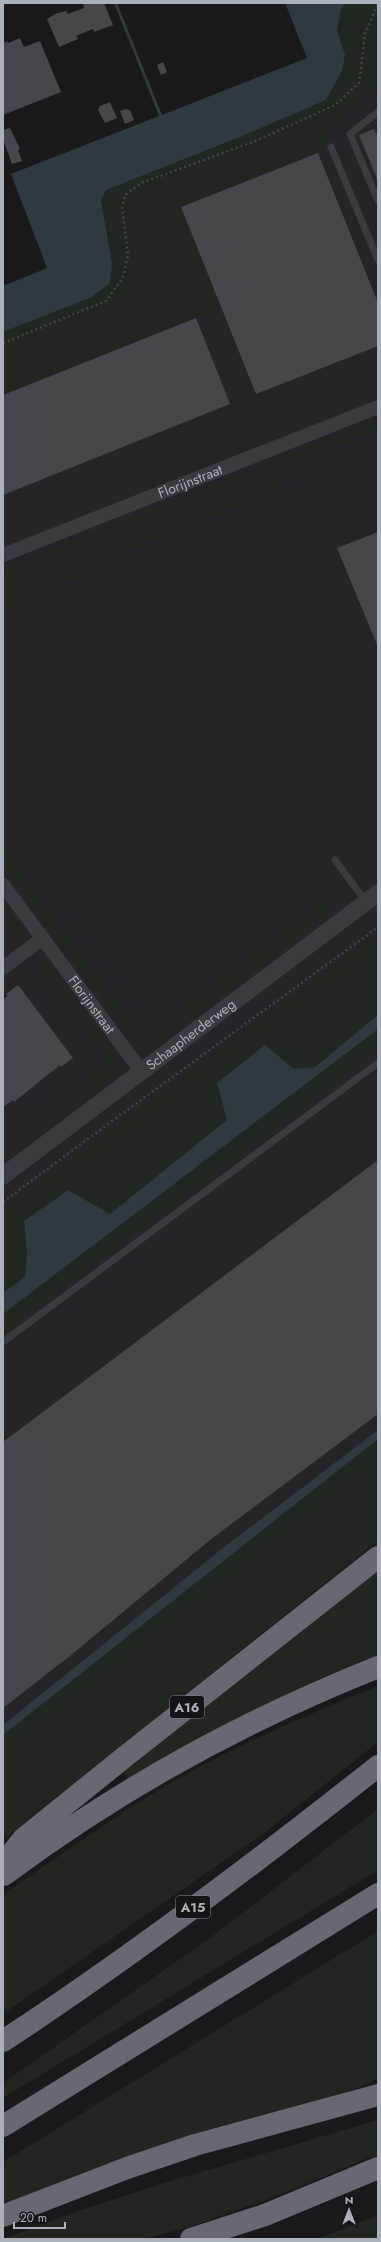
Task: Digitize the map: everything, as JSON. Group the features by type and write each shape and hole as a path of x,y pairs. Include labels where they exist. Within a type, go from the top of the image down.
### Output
{"highway":[{"name":"A16","path":"3,1864 24,1838 378,1557"},
{"path":"3,1876 85,1818 163,1770 242,1727 332,1685 378,1667"},
{"name":"A15","path":"3,2041 124,1959 304,1825 378,1766"},
{"path":"3,2126 378,1894"},
{"path":"3,2216 98,2179 195,2145 378,2095"},
{"path":"191,2239 265,2215 378,2168"}],"street":[{"name":"Florijnstraat","path":"3,555 378,407"},
{"name":"Florijnstraat","path":"3,885 142,1072"},
{"name":"Schaapherderweg","path":"3,1176 372,898"},
{"path":"3,968 42,938"}],"lane":[{"path":"378,112 350,134 378,201"},
{"path":"331,147 378,260"},
{"path":"335,860 372,898"},
{"path":"3,1342 378,1063"}],"path":[{"path":"3,343 106,301 123,278 128,255 122,208 125,195 141,183 253,142 335,105 359,83 365,34 378,4"},
{"name":"Schaapherderweg","path":"3,1202 378,927"}],"shaded area":[{"path":"114,3 117,3 162,115 307,58 285,3 345,3 341,10 337,30 345,55 342,71 326,100 240,137 106,190 101,200 112,263 110,283 92,297 3,332 3,286 47,268 11,174 159,116"},
{"path":"338,3 378,3 378,1485 3,1797 3,332 92,297 112,263 338,61"},
{"path":"345,3 378,3 378,89 335,121 324,150 182,207 221,307 3,395 3,332 92,297 112,263 101,200 106,190 240,137 326,100 342,71 345,55 337,30 341,10"},
{"path":"378,418 378,430 293,463 281,489 129,550 127,558 3,608 3,569"},
{"path":"3,849 138,1029 150,1030 329,896 331,902 329,913 164,1040 149,1042 133,1037 83,975 3,867"},
{"path":"8,916 12,916 22,928 21,937 18,937 4,919"},
{"path":"378,933 378,1015 315,1067 294,1069 265,1045 227,1120 109,1215 68,1190 24,1221 27,1254 25,1277 3,1293 3,1208"},
{"path":"31,956 44,959 54,969 53,976 48,979"},
{"path":"63,990 70,992 76,997 80,1004 80,1011 75,1013 58,993"},
{"path":"378,1015 378,1029 3,1314 3,1293 25,1277 27,1254 24,1221 68,1190 110,1214 227,1120 217,1083 265,1045 294,1069 315,1067"},
{"path":"91,1027 100,1031 108,1040 116,1058 116,1063 115,1069 110,1078 104,1084 92,1091 86,1091 78,1082 106,1059 87,1031"},
{"path":"378,1029 378,1049 3,1333 3,1314"},
{"path":"378,1430 378,1439 3,1735 3,1725 223,1548"},
{"path":"378,1439 378,1541 3,1840 3,1735"},
{"path":"378,1566 378,1657 320,1678 222,1726 128,1779 120,1768"},
{"path":"378,1686 378,1742 264,1833 3,2014 3,1894 114,1819 206,1763 304,1717"},
{"path":"378,1809 378,1870 3,2098 3,2083 210,1938"},
{"path":"378,1931 378,2079 343,2094 3,2206 3,2162"},
{"path":"378,2120 378,2154 282,2194 189,2227 144,2239 3,2239 78,2211 164,2183"},
{"path":"378,2215 378,2239 319,2239"}],"building":[{"path":"104,3 113,25 94,32 93,29 76,36 78,39 59,47 47,19 55,14 66,11 68,14 84,8 83,4"},
{"path":"20,38 24,47 40,41 61,92 3,115 3,43 7,41 8,43"},
{"path":"163,62 167,72 161,75 157,65"},
{"path":"110,102 117,118 105,123 98,110 100,106"},
{"path":"126,109 130,110 134,120 125,124 120,111"},
{"path":"10,128 20,149 18,150 22,161 12,164 3,139 3,130"},
{"path":"374,129 378,138 378,181 359,135"},
{"path":"318,153 378,303 378,346 256,394 181,207"},
{"path":"196,318 230,404 3,495 3,395"},
{"path":"378,532 378,647 337,548"},
{"path":"18,985 73,1058 61,1067 60,1065 14,1102 13,1100 3,1107 3,999 8,996 6,994"},
{"path":"378,1160 378,1414 210,1540 70,1656 3,1708 3,1442"}]}
